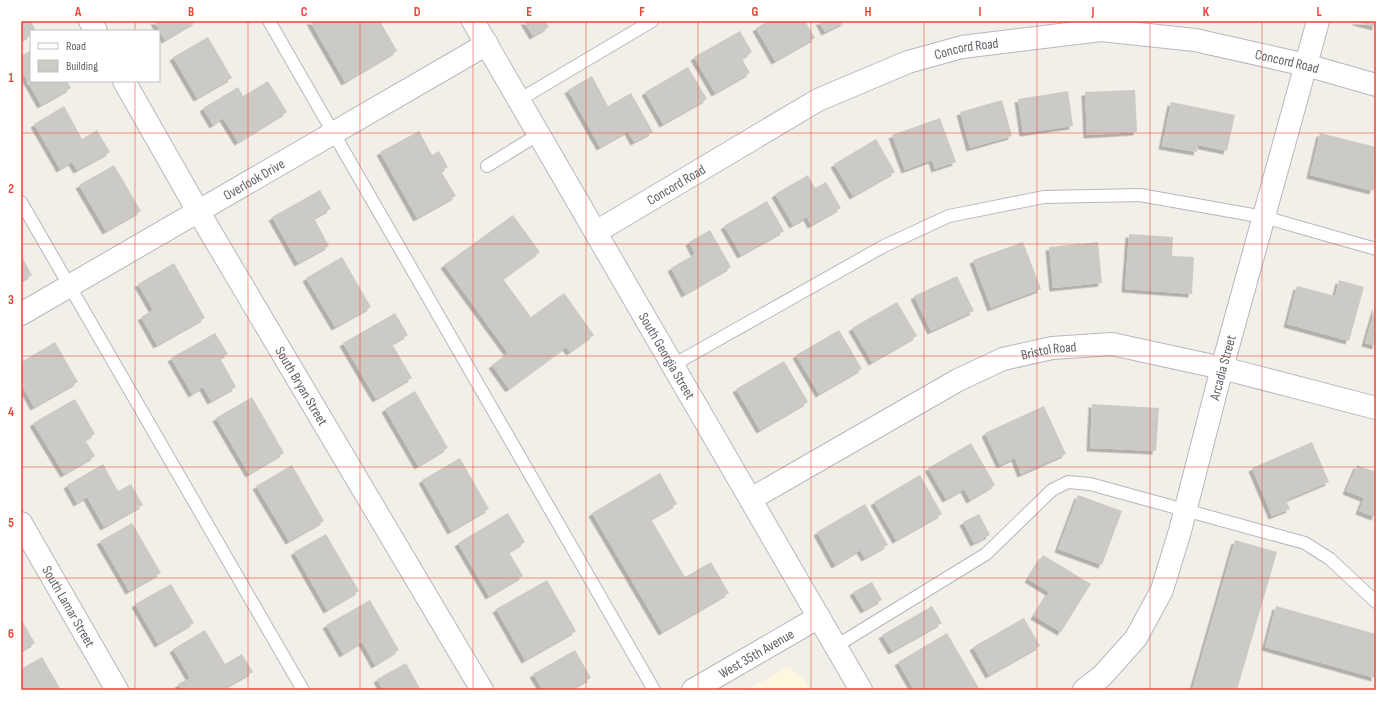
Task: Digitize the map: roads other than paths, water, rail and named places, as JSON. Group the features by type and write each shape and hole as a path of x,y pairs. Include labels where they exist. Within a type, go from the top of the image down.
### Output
{"street":[{"path":"90,21 95,30"},
{"name":"South Georgia Street","path":"473,21 862,690"},
{"name":"Arcadia Street","path":"1084,690 1102,676 1136,638 1162,590 1186,510 1222,368 1318,21"},
{"name":"Concord Road","path":"596,232 818,100 908,62 962,47 1101,30 1195,40 1306,65 1376,85"},
{"name":"Overlook Drive","path":"21,314 487,44"},
{"name":"South Bryan Street","path":"125,82 198,211 482,690"},
{"name":"Bristol Road","path":"751,499 958,380 1003,359 1052,348 1112,344 1222,368 1376,408"},
{"name":"South Lamar Street","path":"21,523 117,690"},
{"name":"West 35th Avenue","path":"693,690 819,617"}],"lane":[{"path":"270,21 654,690"},
{"path":"519,100 652,21"},
{"path":"487,166 539,134"},
{"path":"673,366 884,246 949,216 1044,196 1140,195 1264,217 1376,249"},
{"path":"21,202 303,690"},
{"path":"836,646 986,554 1052,490 1068,482 1090,484 1305,543 1330,559 1376,602"}]}
